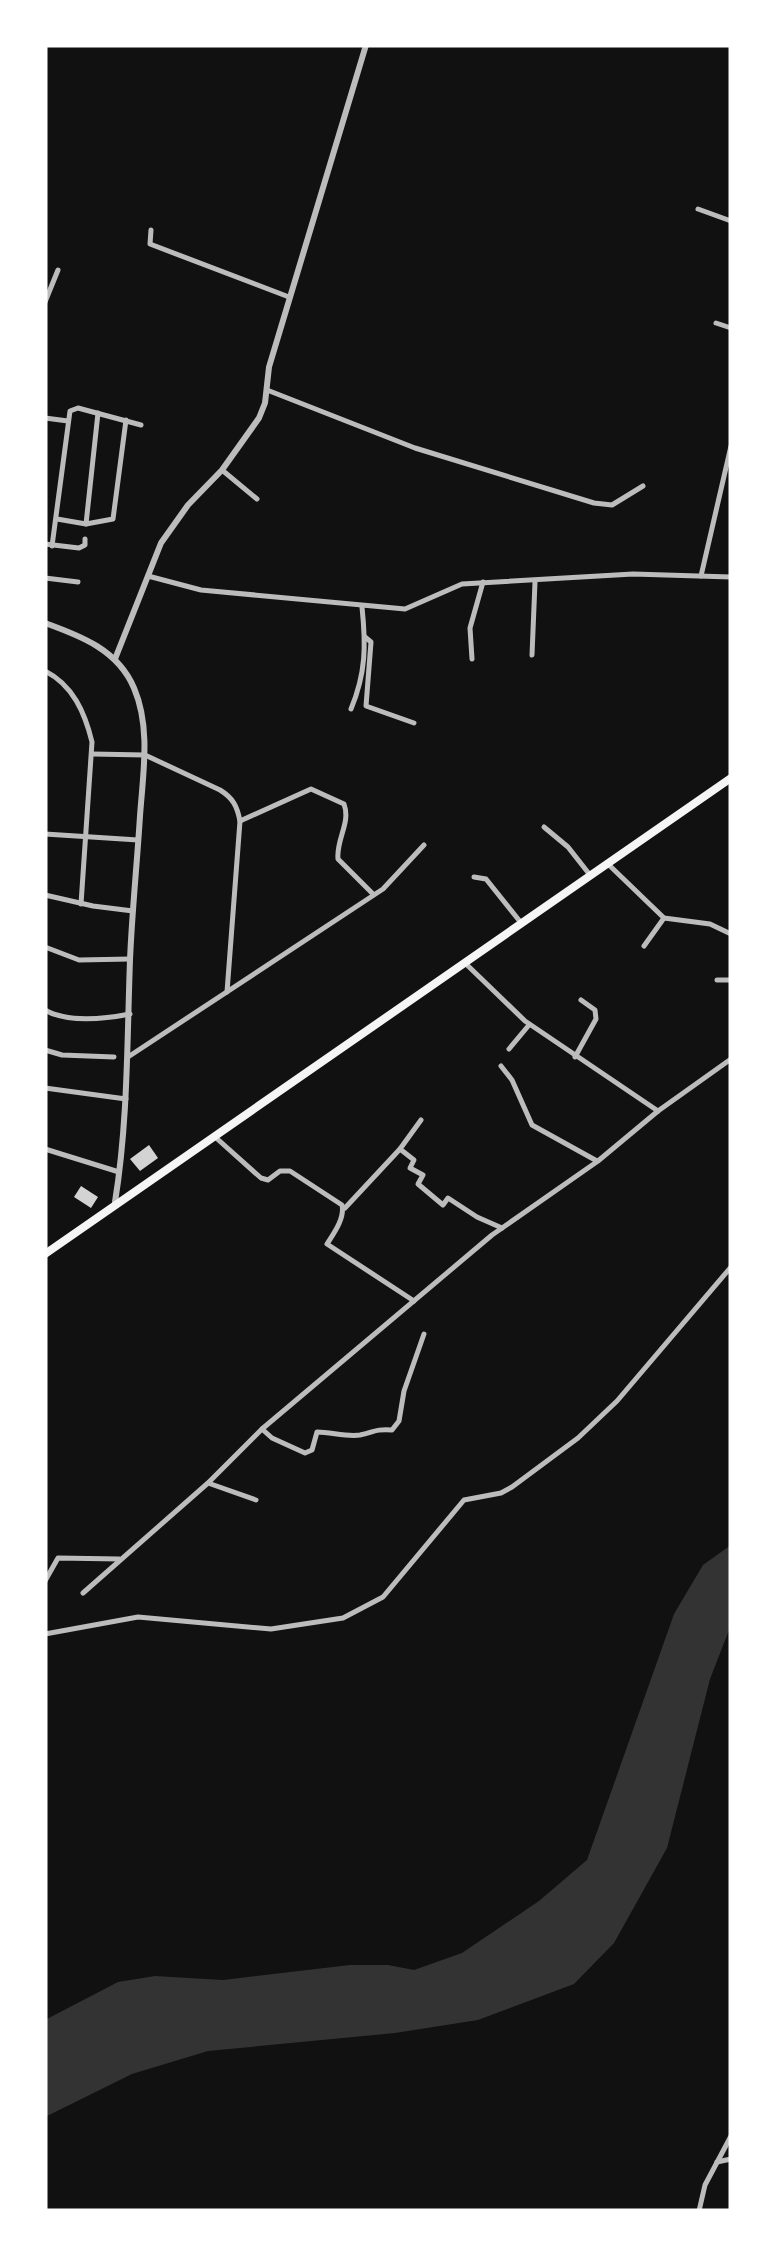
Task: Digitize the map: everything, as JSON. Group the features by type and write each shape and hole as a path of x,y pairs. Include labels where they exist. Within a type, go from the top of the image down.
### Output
{"main road":[{"path":"45,1254 731,778"}],"street":[{"path":"116,659 148,576 173,525 222,470 259,418 269,367 366,45"},
{"path":"698,209 731,221"},
{"path":"151,230 150,244 290,297"},
{"path":"45,302 58,270"},
{"path":"716,322 731,328"},
{"path":"267,390 416,448 594,503 612,505 643,486"},
{"path":"86,539 79,548 49,545 57,519 68,414 74,409 141,425"},
{"path":"86,524 98,413"},
{"path":"45,418 68,422"},
{"path":"57,519 86,524 114,518 126,420"},
{"path":"701,576 731,446"},
{"path":"222,470 257,499"},
{"path":"148,576 201,590 406,609 453,586 484,582 632,574 731,577"},
{"path":"45,578 78,582"},
{"path":"472,660 470,628 484,582"},
{"path":"532,655 534,582"},
{"path":"351,709 362,682 362,607"},
{"path":"46,624 94,644 116,659 138,703 145,755 130,959 126,1099 115,1202"},
{"path":"365,638 371,642 366,706 414,722"},
{"path":"45,671 76,698 86,718 92,754 82,904"},
{"path":"92,754 145,755 231,797 240,820 227,994"},
{"path":"240,820 302,791 318,790 344,804 347,816 338,858 373,894"},
{"path":"544,827 568,847 591,877"},
{"path":"45,834 138,840"},
{"path":"128,1057 391,884 424,845"},
{"path":"609,865 664,918 710,924 731,934"},
{"path":"474,877 486,878 522,924"},
{"path":"45,894 134,912"},
{"path":"644,946 664,918"},
{"path":"45,947 80,960 130,959"},
{"path":"464,963 530,1024 658,1111"},
{"path":"717,980 731,980"},
{"path":"575,1057 596,1018 594,1010 581,1000"},
{"path":"45,1010 62,1017 130,1014"},
{"path":"508,1049 530,1024"},
{"path":"45,1050 62,1055 114,1057"},
{"path":"83,1593 208,1483 262,1429 502,1228 598,1161 658,1111 731,1059"},
{"path":"501,1066 512,1080 532,1125 598,1161"},
{"path":"45,1088 126,1099"},
{"path":"414,1301 327,1244 343,1210 400,1149 421,1120"},
{"path":"214,1136 261,1178 268,1180 290,1171 342,1205 343,1210"},
{"path":"45,1149 120,1172"},
{"path":"400,1149 414,1160 410,1168 423,1175 418,1184 424,1192 443,1205 448,1198 502,1228"},
{"path":"45,1634 138,1617 271,1629 328,1622 357,1612 393,1587 464,1500 512,1487 598,1421 731,1267"},
{"path":"262,1429 305,1453 312,1450 318,1432 351,1436 376,1428 392,1430 399,1421 404,1391 424,1334"},
{"path":"208,1483 256,1500"},
{"path":"45,1580 58,1558 122,1559"},
{"path":"699,2211 706,2185 731,2136"},
{"path":"717,2162 731,2158"}],"shaded area":[{"path":"731,1545 731,1625 710,1679 667,1848 614,1943 574,1984 478,2020 395,2033 208,2051 132,2074 45,2117 45,2020 118,1982 155,1976 223,1980 350,1965 414,1970 462,1953 539,1901 587,1860 674,1614 703,1565"}],"building":[{"path":"149,1145 158,1158 140,1171 130,1159"},
{"path":"81,1186 98,1197 91,1208 74,1197"}]}
